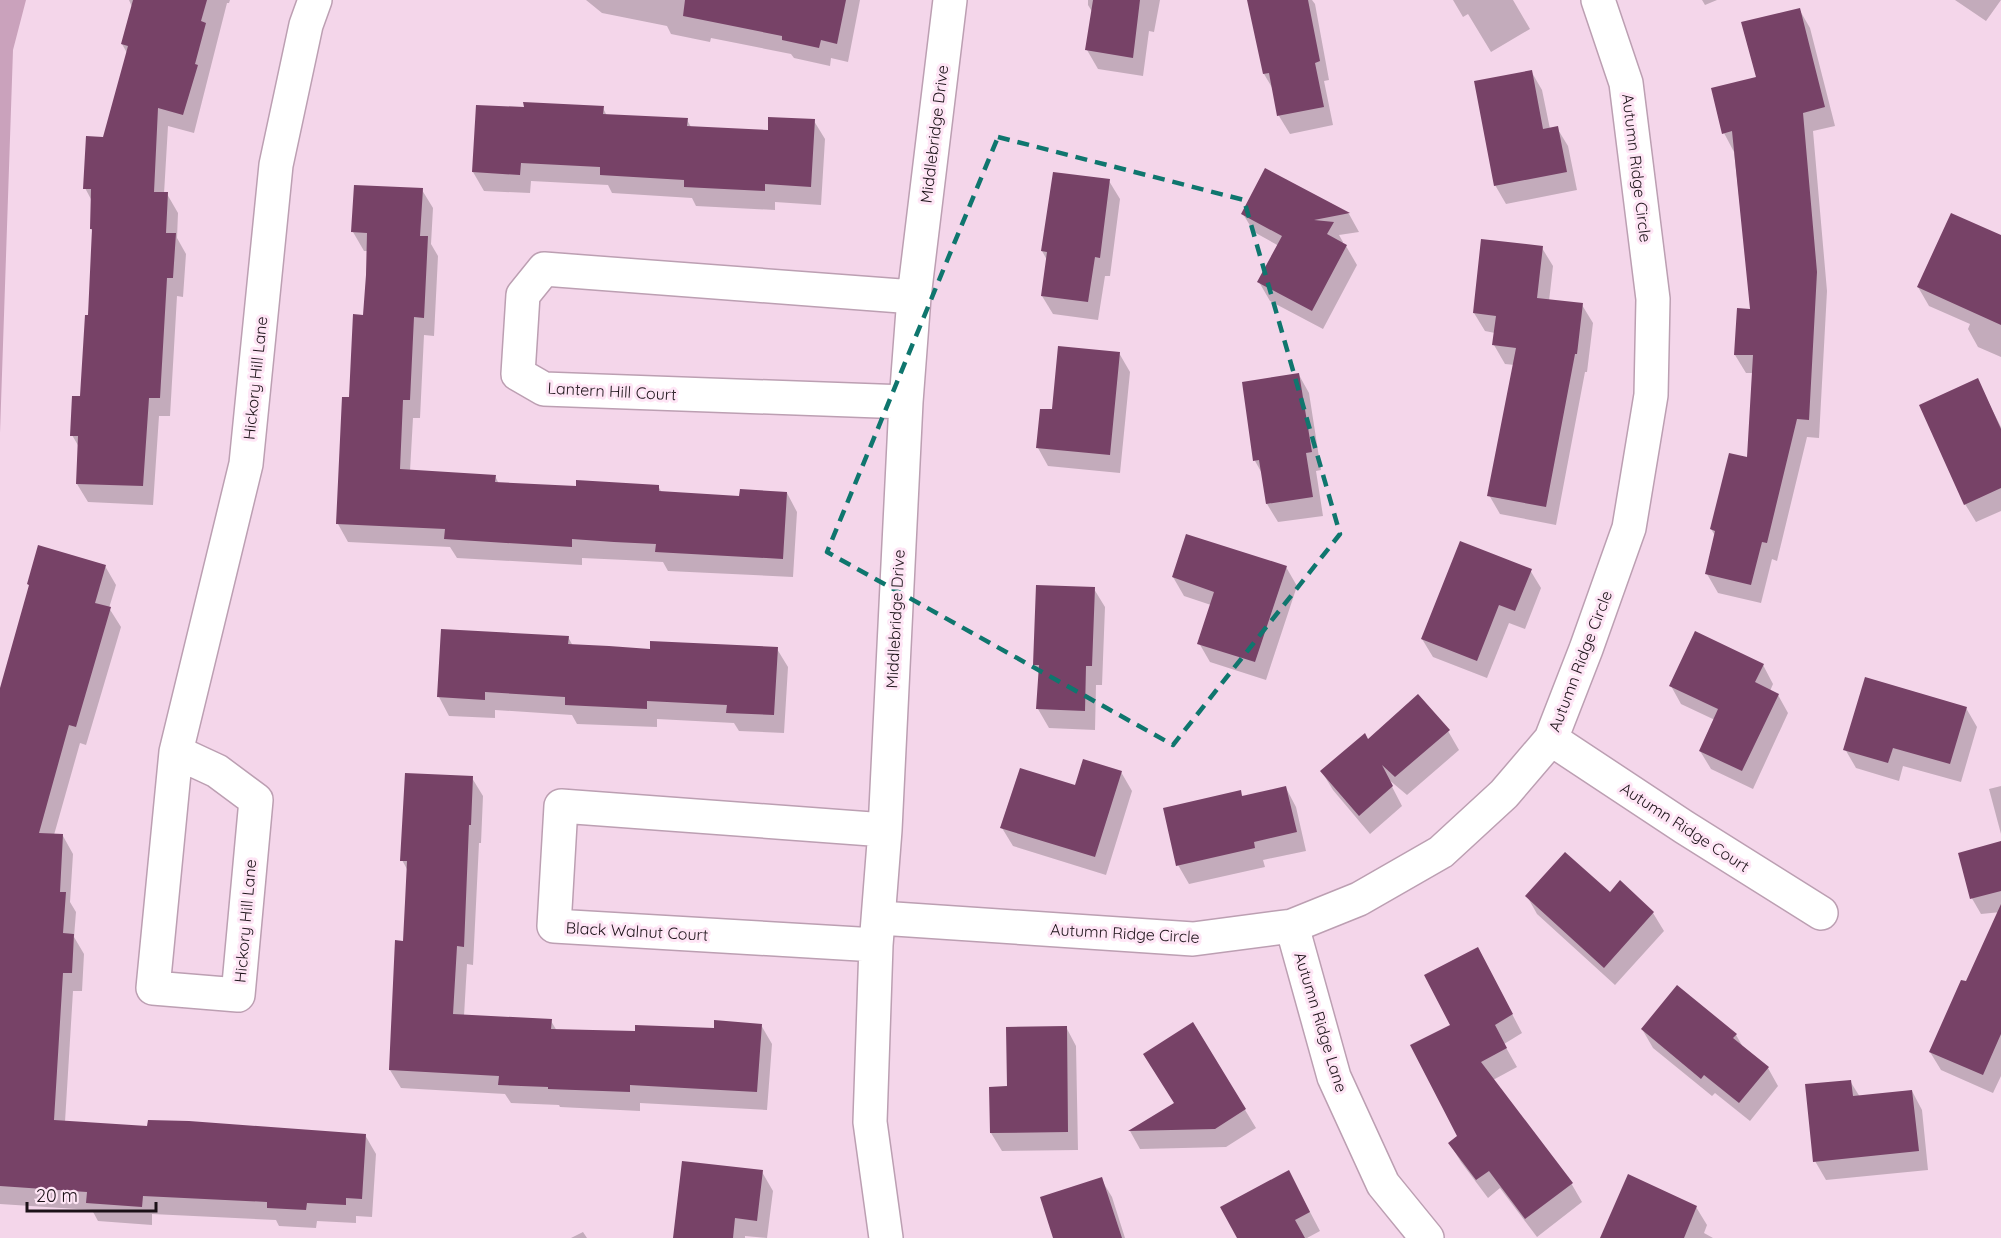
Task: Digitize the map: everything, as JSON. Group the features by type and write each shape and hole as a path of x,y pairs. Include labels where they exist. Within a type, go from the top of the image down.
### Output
{"street":[{"name":"Hickory Hill Lane","path":"176,752 217,771 256,800 238,995 153,988 176,752 246,464 276,165 306,25 315,0"},
{"name":"Middlebridge Drive","path":"886,1238 870,1122 878,931 906,402 914,297 950,0"},
{"name":"Autumn Ridge Circle","path":"878,931 1193,939 1292,926 1359,899 1441,852 1504,794 1551,739 1629,528 1651,394 1653,299 1626,83 1598,0"},
{"name":"Lantern Hill Court","path":"906,402 543,389 518,374 523,295 544,269 914,297"},
{"name":"Autumn Ridge Court","path":"1551,739 1684,827 1821,913"},
{"name":"Black Walnut Court","path":"878,931 554,926 561,806 885,830"},
{"name":"Autumn Ridge Lane","path":"1292,926 1334,1077 1383,1184 1427,1238"}],"highlighted area":[{"path":"998,137 1244,200 1340,534 1173,745 827,552"}],"shaded area":[{"path":"0,0 26,0 13,50 0,433"}],"building":[{"path":"133,0 207,0 201,21 206,23 195,64 198,65 183,115 158,108 154,192 168,192 166,233 176,233 173,278 167,278 160,398 149,398 143,486 76,484 78,436 70,436 72,396 80,396 85,315 88,315 92,229 90,229 91,189 83,189 86,136 103,137 128,46 121,44"},
{"path":"685,0 846,0 837,44 821,40 819,48 782,40 782,36 683,16"},
{"path":"1093,0 1140,0 1133,58 1085,50"},
{"path":"1247,0 1308,0 1320,61 1315,63 1324,107 1277,116 1269,73 1263,74"},
{"path":"1800,8 1825,107 1803,113 1817,272 1809,420 1797,419 1767,543 1762,542 1751,585 1705,574 1715,531 1710,529 1729,453 1747,457 1753,355 1734,355 1737,308 1750,309 1732,131 1722,134 1711,88 1756,77 1741,22"},
{"path":"1532,70 1543,129 1558,126 1567,172 1494,186 1474,81"},
{"path":"523,102 604,106 603,114 688,118 687,126 768,130 768,117 815,119 811,187 765,184 765,191 684,187 684,180 600,175 600,167 521,163 520,175 472,172 476,105 524,107"},
{"path":"1265,168 1350,213 1314,220 1334,222 1327,234 1347,245 1312,311 1257,282 1282,236 1241,214"},
{"path":"1053,172 1110,179 1100,258 1095,257 1088,302 1041,296 1047,252 1041,251"},
{"path":"354,185 423,188 420,236 428,236 424,318 414,317 410,400 403,400 400,469 496,475 495,482 576,486 576,480 659,485 659,491 739,496 740,489 787,492 783,559 655,552 656,544 572,539 572,547 444,539 445,529 336,524 342,397 349,397 353,314 363,315 366,275 367,233 351,232"},
{"path":"1951,213 2001,235 2001,325 1917,287"},
{"path":"1481,239 1543,246 1537,298 1583,303 1577,354 1575,354 1546,507 1487,496 1516,348 1492,345 1496,316 1473,313"},
{"path":"1058,346 1120,352 1110,455 1036,448 1040,409 1052,409"},
{"path":"1299,373 1312,452 1306,453 1313,497 1266,504 1259,460 1253,461 1242,382"},
{"path":"1978,378 2001,429 2001,488 1964,505 1919,405"},
{"path":"1186,534 1287,566 1255,662 1197,644 1214,592 1172,577"},
{"path":"1460,541 1532,569 1515,611 1499,605 1477,661 1421,639"},
{"path":"38,545 106,565 95,603 111,607 76,727 69,725 39,833 63,834 60,892 66,892 63,933 74,934 72,973 63,973 54,1120 147,1126 148,1120 189,1121 366,1134 362,1199 346,1198 346,1205 307,1203 306,1210 267,1208 267,1202 143,1196 142,1207 86,1203 87,1192 0,1186 0,688"},
{"path":"1036,585 1095,587 1092,666 1086,666 1085,711 1036,709 1039,665 1033,665"},
{"path":"441,629 569,636 568,644 650,649 650,641 778,647 774,715 726,713 727,705 647,701 647,709 565,705 565,697 485,692 485,700 437,697"},
{"path":"1695,631 1764,664 1755,682 1779,694 1742,771 1699,751 1718,709 1669,686"},
{"path":"1865,677 1967,707 1950,764 1893,748 1888,763 1843,750"},
{"path":"1418,694 1450,730 1395,777 1382,765 1393,786 1359,816 1320,771 1365,733 1368,739"},
{"path":"1083,759 1122,771 1095,857 1000,828 1020,768 1075,785"},
{"path":"405,773 473,776 464,947 457,946 453,1014 552,1019 551,1029 635,1031 635,1025 714,1028 714,1020 762,1024 757,1092 630,1085 630,1092 548,1089 548,1087 498,1085 499,1076 389,1070 395,940 403,941 407,861 400,861"},
{"path":"1286,786 1297,832 1254,842 1255,848 1176,866 1163,808 1241,790 1242,796"},
{"path":"2001,841 2001,891 1970,899 1958,853"},
{"path":"1565,852 1610,892 1620,880 1654,912 1604,968 1525,896"},
{"path":"2001,904 2001,1034 1983,1075 1929,1052 1961,980 1966,981"},
{"path":"1478,947 1513,1014 1495,1025 1507,1048 1481,1062 1573,1183 1525,1219 1489,1171 1476,1180 1448,1143 1457,1136 1410,1045 1450,1025 1424,975"},
{"path":"1677,985 1737,1034 1733,1038 1769,1067 1739,1103 1704,1075 1701,1079 1641,1029"},
{"path":"1193,1022 1246,1109 1215,1129 1128,1131 1174,1103 1143,1054"},
{"path":"1067,1026 1068,1132 990,1133 989,1087 1007,1086 1006,1027"},
{"path":"1851,1080 1853,1096 1912,1090 1919,1151 1813,1162 1805,1084"},
{"path":"682,1161 763,1170 757,1221 735,1218 733,1238 673,1238"},
{"path":"1289,1170 1310,1212 1295,1220 1305,1238 1237,1238 1220,1207"},
{"path":"1628,1174 1697,1206 1684,1238 1600,1238"},
{"path":"1102,1177 1122,1238 1053,1238 1040,1197"}]}
